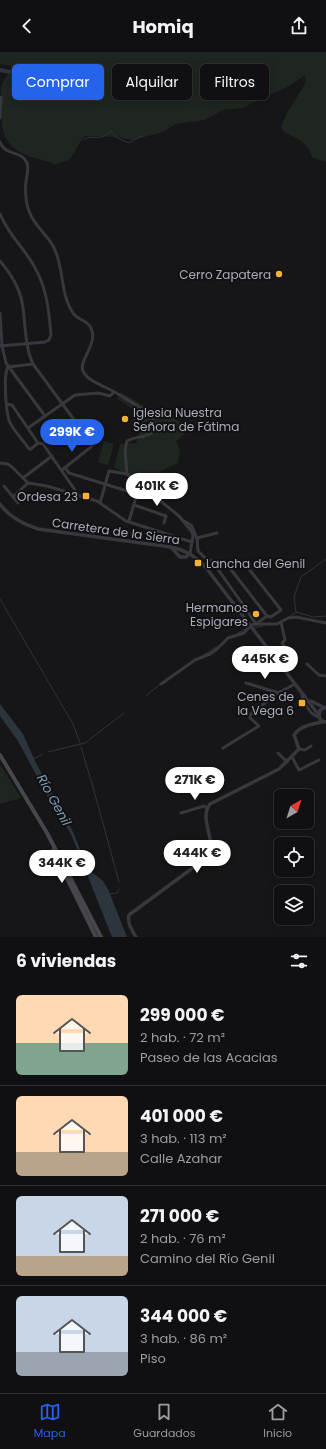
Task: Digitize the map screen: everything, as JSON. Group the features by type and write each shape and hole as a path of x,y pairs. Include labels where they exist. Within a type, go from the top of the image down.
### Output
{"main road":[{"path":"0,755 68,871 101,937"},
{"path":"42,826 96,937"}],"street":[{"path":"0,118 1,97"},
{"path":"0,142 2,147 8,152 21,156 26,162 28,169 25,198 30,216 55,249 64,288 73,313 87,323 91,328 91,346 88,355 83,362 82,370 91,380 114,392 152,417 156,426 155,431 148,436 132,438 127,441 125,450 127,474"},
{"path":"0,214 5,225 34,266 42,282 47,298 50,338 45,342 1,346"},
{"path":"0,260 13,279 20,293 29,355 32,364 92,446 64,469"},
{"path":"0,313 1,346 8,367 45,416"},
{"path":"8,367 32,364"},
{"path":"8,367 6,376 6,394 9,422 29,448 31,449 38,443"},
{"path":"28,428 75,395 98,393 110,396 114,392"},
{"path":"7,404 12,406 38,443 43,444 64,469 75,490 74,494"},
{"path":"23,478 52,456"},
{"path":"0,463 8,464 28,483 47,486 100,503 129,521 192,542"},
{"path":"64,469 69,472 138,494 129,521"},
{"path":"100,503 109,471 127,474 184,521 191,525 197,538 198,551 204,557 212,561 256,624"},
{"path":"13,497 28,483"},
{"path":"4,486 18,503"},
{"name":"Carretera de la Sierra","path":"0,504 12,517 38,529 171,547 190,553 204,564 308,700"},
{"path":"134,505 166,516 164,523"},
{"path":"171,547 180,557 186,557 190,553 193,536 192,532 184,521"},
{"path":"197,538 217,534"},
{"path":"229,567 267,616"},
{"path":"249,569 281,610 271,617 267,616 256,624"},
{"path":"161,684 195,660 217,649 228,638 244,633 251,625 277,624 288,618 296,617 326,623"},
{"path":"281,622 285,640 282,642 287,650"},
{"path":"307,664 320,675 326,676"},
{"path":"246,683 279,693"},
{"path":"223,748 259,726 250,718 250,715 279,693 295,684"},
{"path":"302,694 302,698 314,716 319,716"},
{"path":"308,700 324,707 320,710 319,716 314,723"},
{"path":"308,700 325,723"},
{"path":"299,749 294,735 298,730 314,723 325,723"},
{"path":"299,749 305,750 311,746"},
{"path":"136,937 128,919 129,915 202,861 211,849 207,824 207,808 214,801 238,791 279,769 299,749"},
{"path":"278,752 287,762"},
{"path":"292,757 299,770 318,760"},
{"path":"181,813 204,806 207,808"}],"shaded area":[{"path":"0,52 326,52 326,162 313,158 307,147 301,141 283,131 281,126 287,113 305,84 306,78 304,76 287,87 269,95 269,64 200,64 200,100 259,100 242,108 223,110 204,120 176,124 163,132 133,140 113,137 85,136 75,152 67,161 55,165 20,152 8,142 2,122 1,85 11,69 11,66 0,64"},
{"path":"120,392 141,404 193,427 176,441 180,450 178,463 161,471 150,488 114,467 120,444 136,443 141,429 132,423 134,410 118,399"},
{"path":"104,441 114,444 108,465 98,462"},
{"path":"0,764 21,798 0,804"}],"water":[{"name":"Río Genil","path":"0,704 23,734 35,761 73,832 88,869 103,881 108,889 127,937 112,937 71,834 50,801 18,741 0,716"}],"waterway":[{"path":"0,70 12,72"},
{"path":"83,140 89,137 102,137 110,132 112,132 117,138 129,143 143,136"},
{"path":"296,612 294,597 301,577 326,559"},
{"path":"0,599 73,724 80,743"},
{"path":"289,617 296,612 313,617 326,616"},
{"path":"253,628 263,626"},
{"path":"238,633 246,629"},
{"path":"204,655 218,646"},
{"path":"146,696 160,684"},
{"path":"48,752 85,743 124,713"},
{"path":"81,747 119,882"},
{"path":"33,759 43,754"},
{"path":"110,894 117,893 119,889"}],"place":[{"name":"Cerro Zapatera","path":"279,274"},
{"name":"Iglesia Nuestra Señora de Fátima","path":"125,419"},
{"name":"Ordesa 23","path":"86,496"},
{"name":"Lancha del Genil","path":"198,563"},
{"name":"Hermanos Espigares","path":"256,614"},
{"name":"Cenes de la Vega 6","path":"302,703"}]}
